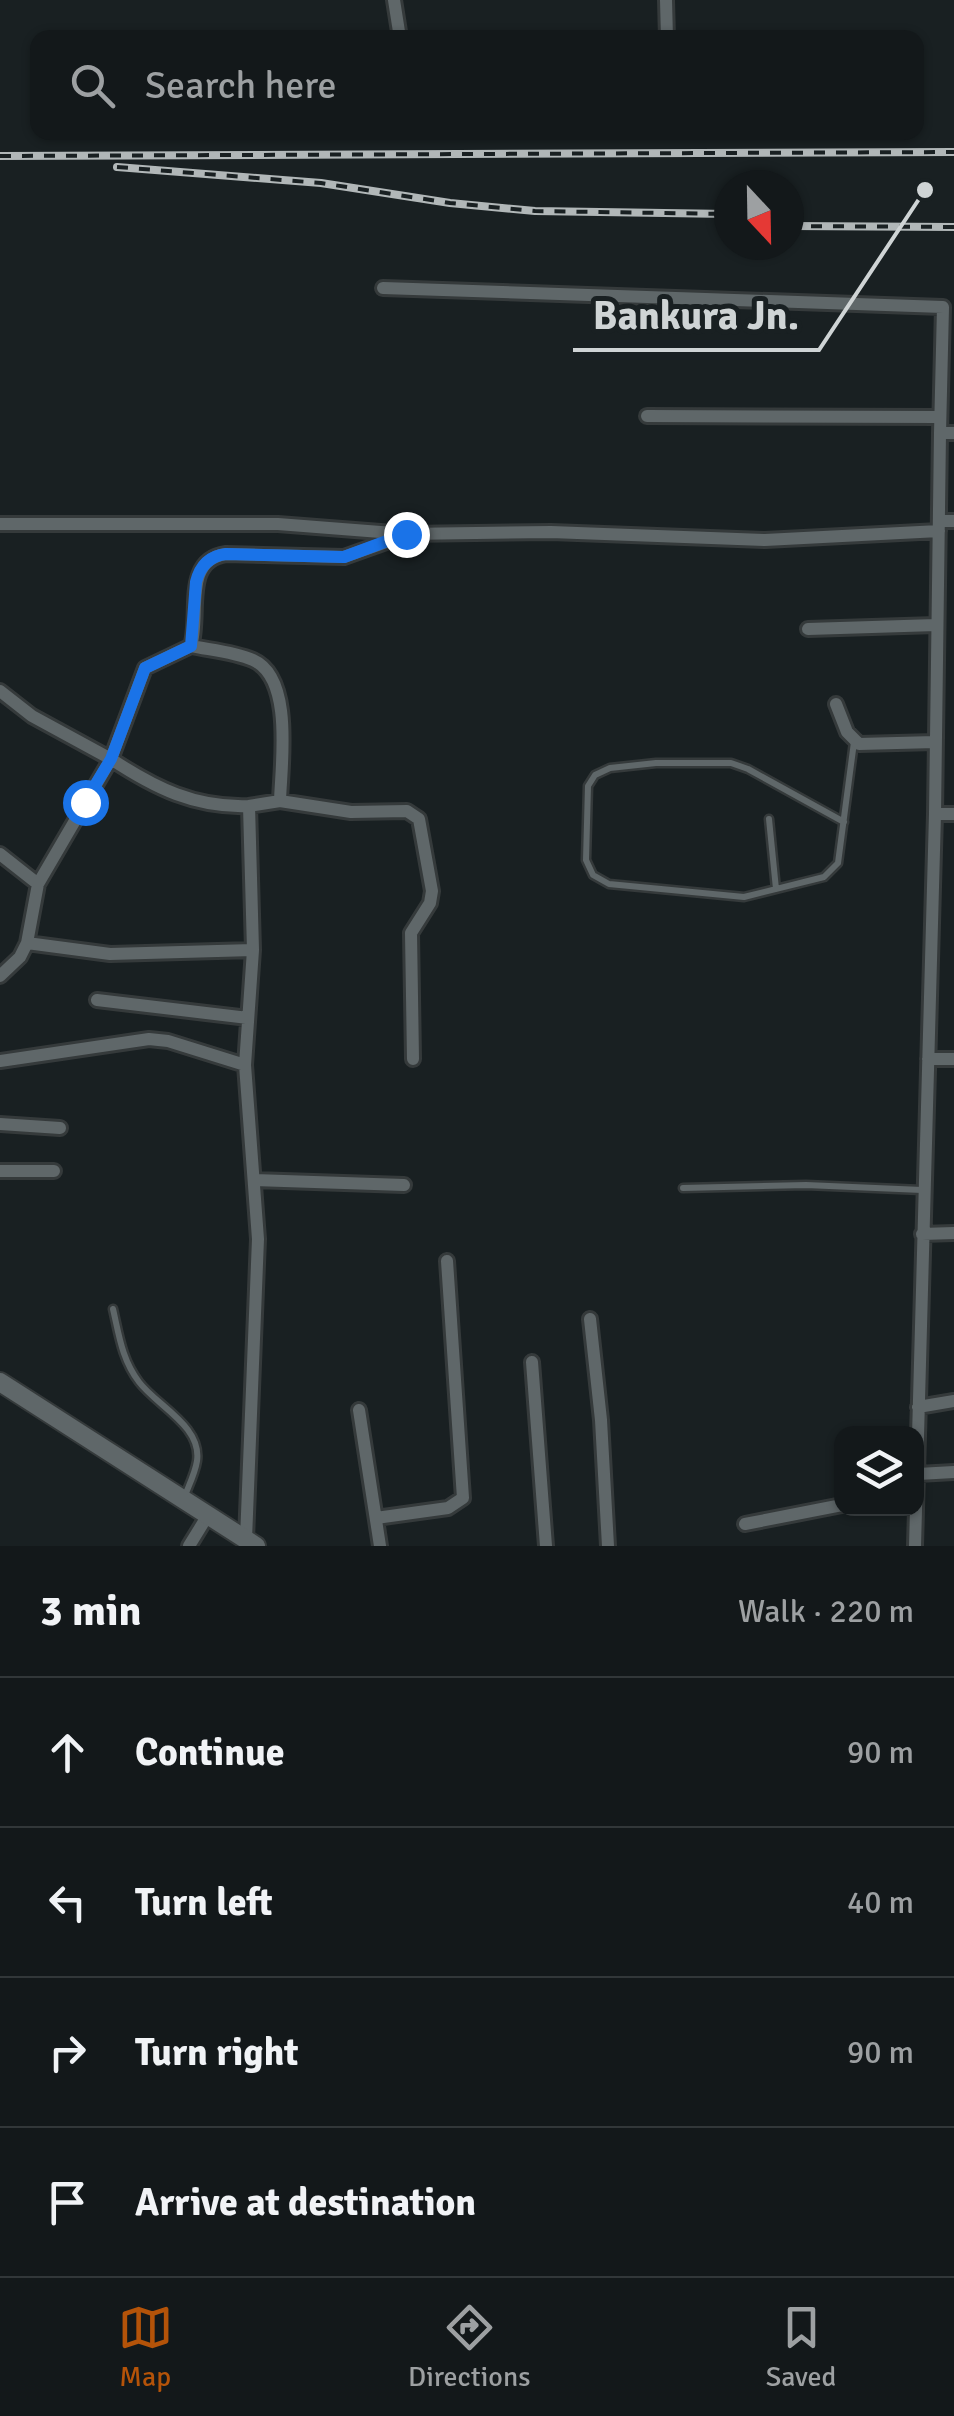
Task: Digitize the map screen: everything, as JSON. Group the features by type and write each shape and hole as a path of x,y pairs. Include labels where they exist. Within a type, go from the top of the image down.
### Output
{"street":[{"path":"394,0 399,30"},
{"path":"666,0 667,30"},
{"path":"382,288 948,307 940,416 947,433 936,625 918,1426"},
{"path":"647,416 940,416"},
{"path":"0,524 278,524 406,534 551,532 765,540 939,526 954,521"},
{"path":"191,646 199,572 212,557 344,557 406,534"},
{"path":"808,629 936,625"},
{"path":"0,976 20,957 27,943 38,884 111,759 145,668 191,646 251,658 261,664 274,682 282,727 280,802"},
{"path":"0,691 32,716 165,792 219,807 280,802 352,812 408,811 419,819 432,897 411,934 412,1058"},
{"path":"836,704 854,742 935,742"},
{"path":"249,806 253,950 245,1065 258,1239 251,1543"},
{"path":"934,814 954,814"},
{"path":"0,854 38,884"},
{"path":"27,943 110,954 253,950"},
{"path":"97,1000 248,1018"},
{"path":"0,1061 149,1039 168,1041 245,1065"},
{"path":"928,1059 954,1059"},
{"path":"0,1124 60,1128"},
{"path":"0,1171 54,1171"},
{"path":"254,1180 404,1185"},
{"path":"922,1234 954,1233"},
{"path":"376,1518 448,1508 463,1498 447,1261"},
{"path":"590,1319 608,1546"},
{"path":"532,1362 546,1546"},
{"path":"0,1382 251,1543"},
{"path":"918,1407 954,1401"},
{"path":"360,1410 380,1546"},
{"path":"924,1474 954,1472"},
{"path":"744,1524 834,1507"},
{"path":"189,1546 208,1515"},
{"path":"915,1546 916,1516"}],"lane":[{"path":"844,822 731,763 610,768 601,770 588,786 586,860 600,881 722,897 776,890 831,873 838,863 844,822 854,742"},
{"path":"769,819 776,890"},
{"path":"683,1188 806,1185 924,1190"},
{"path":"112,1309 131,1371 146,1392 186,1428 194,1442 197,1463 184,1500"}],"railway":[{"path":"0,156 954,152"},
{"path":"117,167 321,183 450,203 535,211 714,214"},
{"path":"804,226 954,227"}],"place":[{"name":"Bankura Jn.","path":"925,190"}],"route":[{"path":"85,802 111,759 145,668 182,652 194,641 196,582 208,560 226,554 344,557 406,534"}]}
